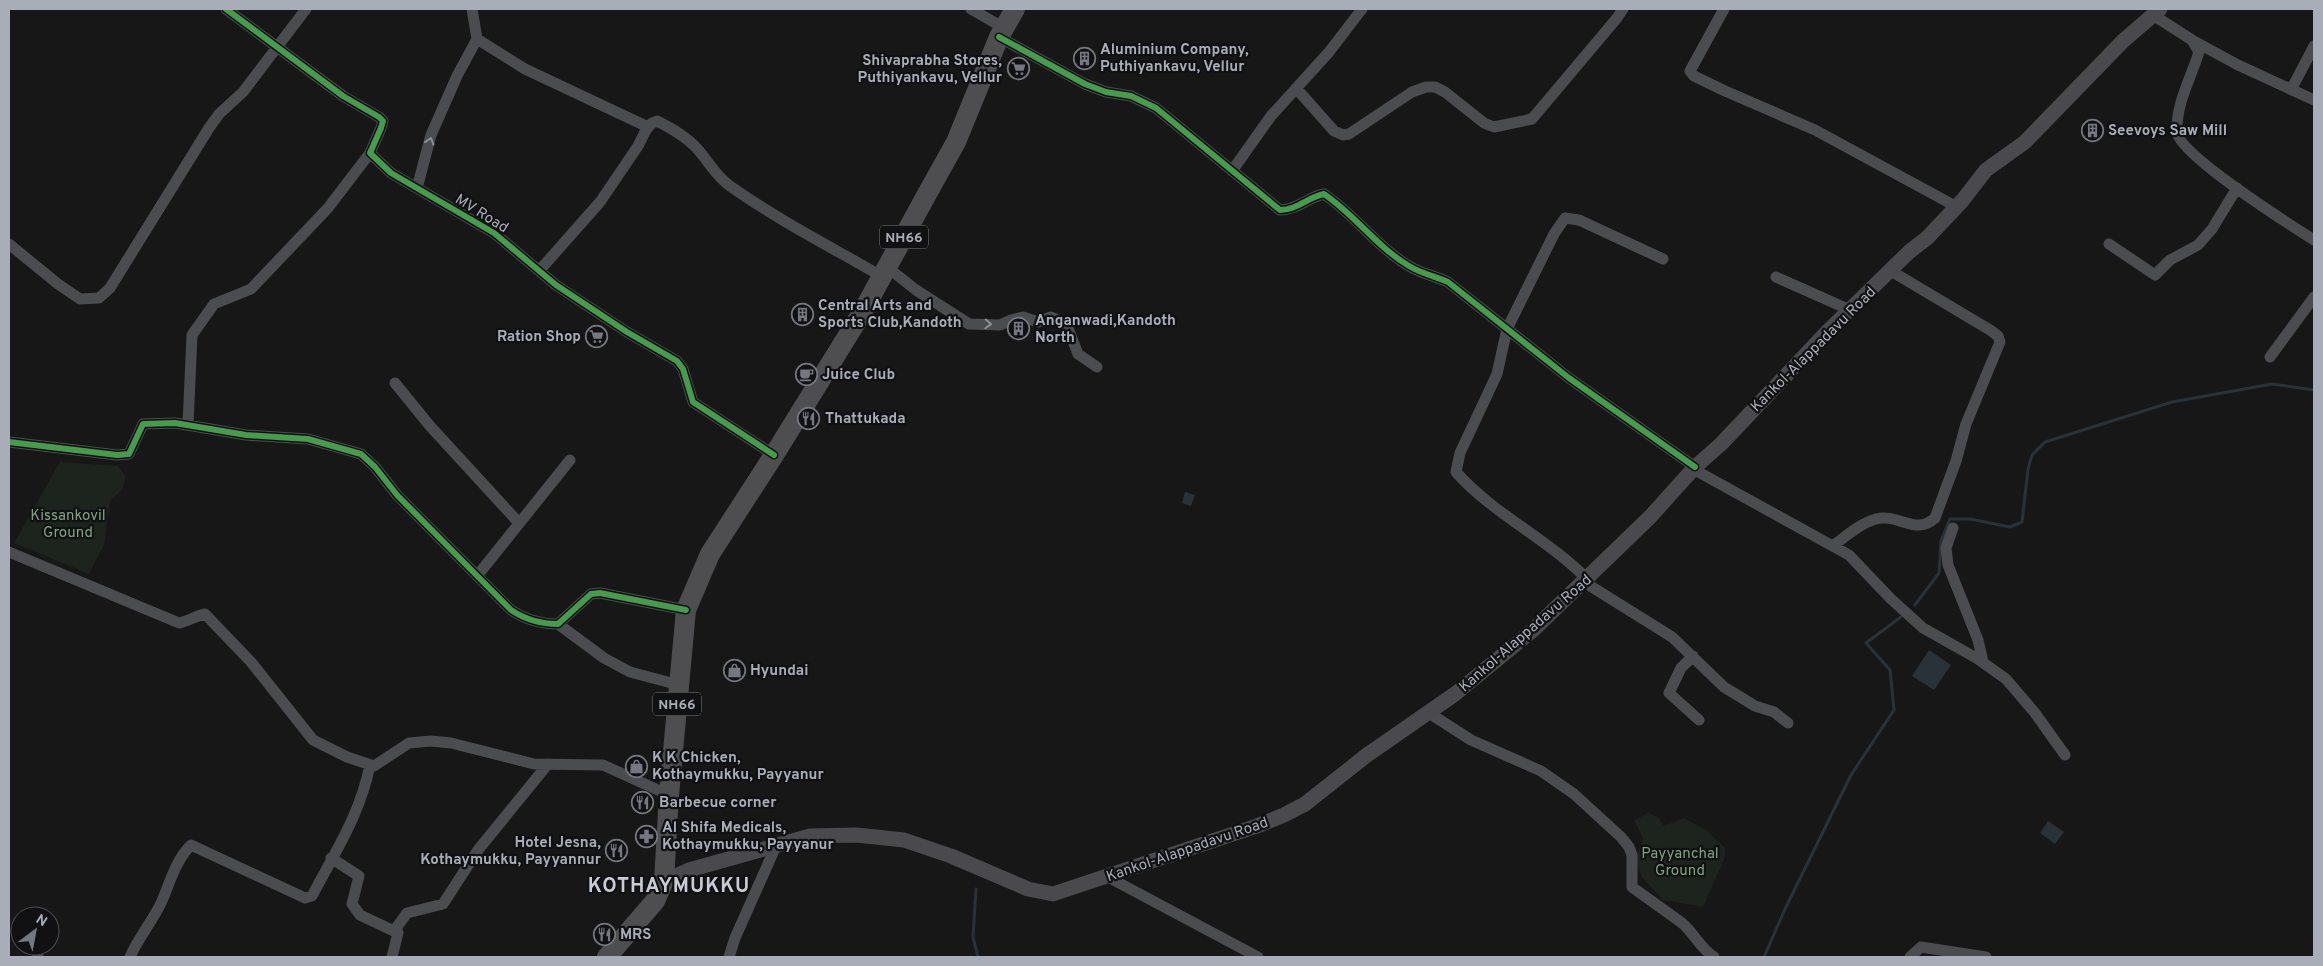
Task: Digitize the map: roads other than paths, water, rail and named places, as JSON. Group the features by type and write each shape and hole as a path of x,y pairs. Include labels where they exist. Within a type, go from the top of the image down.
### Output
{"highway":[{"name":"NH66","path":"608,957 655,900 664,881 669,795 686,610 710,554 774,455 863,310 956,142 1002,32 1015,9"}],"main road":[{"name":"Kankol-Alappadavu Road","path":"664,881 689,870 810,836 856,835 904,840 951,856 1028,889 1053,894 1284,815 1305,804 1367,755 1467,685 1532,631 1650,517 1694,468 1721,444 1850,310 1957,207 1986,170 2025,142 2123,41 2157,12"}],"street":[{"path":"188,425 192,335 214,304 250,289 328,208 370,153 381,128 382,121 343,96 226,9"},
{"path":"9,244 58,284 80,299 99,298 110,288 120,273 219,114 243,92 306,9"},
{"path":"417,188 431,135 457,76 477,39 472,9"},
{"path":"971,9 1002,32 1086,84 1106,92 1131,96 1156,108 1280,210 1288,210 1315,196 1324,194 1338,203 1370,235 1408,266 1448,282 1576,384 1694,468 1795,527 1834,545 1849,555 1922,628 1983,662 2006,679 2035,713 2065,755"},
{"path":"1232,171 1271,116 1330,52 1362,9"},
{"path":"1296,88 1334,131 1343,135 1349,134 1412,92 1426,87 1435,87 1446,92 1484,123 1494,128 1532,119 1623,9"},
{"path":"1724,9 1690,71 1694,76 1725,92 1815,130 1957,207"},
{"path":"2157,12 2192,40 2238,65 2292,88 2314,100"},
{"path":"477,39 525,69 648,127"},
{"path":"2192,40 2199,52 2182,94 2177,135 2188,151 2237,188 2314,240"},
{"path":"2292,88 2314,46"},
{"path":"539,271 600,202 638,146 648,127 657,121 685,137 699,151 713,171 729,186 814,238 884,272 969,324 1000,325 1023,317 1038,322 1051,317 1066,323 1078,354 1097,367"},
{"name":"MV Road","path":"370,153 391,174 494,233 556,285 612,322 677,361 684,369 693,402 774,455"},
{"path":"2109,244 2155,275 2170,260 2198,244 2212,229 2237,188"},
{"path":"1664,259 1587,223 1565,218 1559,223 1508,329 1497,374 1460,453 1456,472 1468,486 1540,539 1585,581 1672,637 1724,687 1755,706 1774,712 1788,723"},
{"path":"1834,545 1852,531 1876,519 1896,520 1916,527 1929,523 1934,518 1956,461 1966,424 2000,342 1998,336 1990,330 1891,271"},
{"path":"1776,277 1850,310"},
{"path":"2270,357 2314,297"},
{"path":"395,383 430,426 519,523"},
{"path":"9,442 129,454 142,424 188,425 246,435 308,439 361,454 374,466 397,495 511,610 520,616 537,622 558,624 604,658 630,672 679,685"},
{"path":"477,576 570,460"},
{"path":"1953,528 1946,548 1948,565 1978,640 1983,662"},
{"path":"9,552 179,623 190,622 197,616 205,614 251,662 313,740 347,757 374,766 409,743 431,741 451,743 534,764 603,765 669,795"},
{"path":"558,624 591,594 600,593 686,610"},
{"path":"1693,656 1681,668 1669,693 1699,720"},
{"path":"1429,713 1470,740 1542,770 1574,794 1621,837 1629,848 1632,855 1632,887 1640,895 1690,929 1698,943 1714,957"},
{"path":"394,932 407,913 444,904 478,850 548,764"},
{"path":"130,957 161,903 183,852 191,845 305,898 312,896 342,843 360,803 370,765"},
{"path":"729,957 735,938 776,846"},
{"path":"332,858 359,876 352,904 360,914 398,933 392,957"},
{"path":"1106,876 1258,957"},
{"path":"1910,957 1921,947 1986,957"}],"waterway":[{"path":"1915,605 1939,573 1941,541 1950,519 1970,519 2010,527 2022,522 2028,469 2032,455 2045,442 2172,402 2272,384 2314,390"},
{"path":"1764,957 1785,909 1851,775 1894,710 1890,670 1866,643 1901,617"},
{"path":"976,889 973,937 978,957"}],"place":[{"name":"Aluminium Company, Puthiyankavu, Vellur","path":"1084,58"},
{"name":"Shivaprabha Stores, Puthiyankavu, Vellur","path":"1018,69"},
{"name":"Seevoys Saw Mill","path":"2092,130"},
{"name":"Central Arts and Sports Club,Kandoth","path":"802,314"},
{"name":"Anganwadi,Kandoth North","path":"1019,329"},
{"name":"Ration Shop","path":"597,336"},
{"name":"Juice Club","path":"806,374"},
{"name":"Thattukada","path":"809,418"},
{"name":"Hyundai","path":"734,670"},
{"name":"K K Chicken, Kothaymukku, Payyanur","path":"636,766"},
{"name":"Barbecue corner","path":"643,802"},
{"name":"Al Shifa Medicals, Kothaymukku, Payyanur","path":"646,836"},
{"name":"Hotel Jesna, Kothaymukku, Payyannur","path":"617,851"},
{"name":"MRS","path":"604,934"}],"district":[{"name":"KOTHAYMUKKU","path":"669,885"}],"park label":[{"name":"Kissankovil Ground","path":"68,524"},
{"name":"Payyanchal Ground","path":"1680,862"}]}
